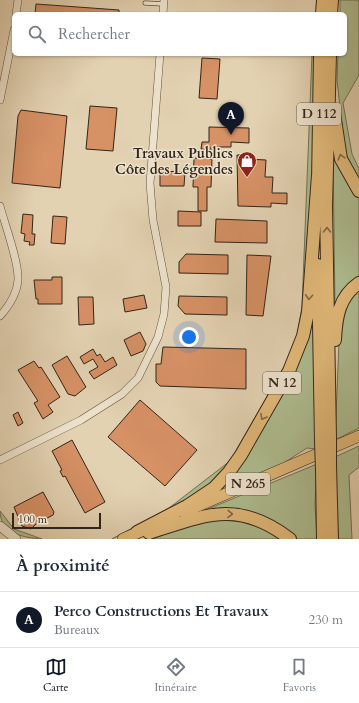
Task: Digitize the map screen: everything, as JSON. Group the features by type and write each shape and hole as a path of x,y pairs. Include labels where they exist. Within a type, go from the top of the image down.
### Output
{"highway":[{"path":"323,12 329,0"},
{"path":"329,0 332,12"},
{"name":"D 112","path":"318,175 320,56"},
{"name":"D 112","path":"327,161 330,56"},
{"path":"334,56 333,105 336,137 341,159 352,182 359,191"},
{"name":"N 12","path":"326,440 329,409 327,161"},
{"name":"N 12","path":"318,175 326,440 323,539"},
{"name":"N 12","path":"136,536 214,488 229,472 241,455 289,371 303,336 308,312 318,175"},
{"path":"329,409 334,388 337,312 344,296 359,283"},
{"name":"N 12","path":"326,468 332,539"},
{"path":"136,536 202,516 219,513 240,514 259,519 290,539"}],"main road":[{"name":"N 265","path":"136,536 359,436"},
{"name":"N 265","path":"123,539 136,536 359,441"}],"street":[{"path":"16,12 18,0"},
{"path":"163,12 164,2"},
{"path":"0,100 12,40"},
{"path":"0,460 81,420 122,394 138,378 158,337 164,314 166,286 153,220 150,183 160,56"},
{"path":"0,206 18,280 14,296 0,316"},
{"path":"0,526 16,539"}],"lane":[{"path":"145,3 164,2"}],"green space":[{"path":"340,0 358,0 359,75 343,103 352,154 359,169 359,181 345,152 337,80 338,56 347,56 347,12 340,12"},
{"path":"312,56 315,56 312,178 302,334 295,353 229,469 191,498 112,539 169,508 230,461 295,348 302,307"},
{"path":"333,153 336,153 346,180 359,199 359,278 344,291 335,307"},
{"path":"359,289 359,428 335,440 339,343 344,307"},
{"path":"313,308 316,449 307,448 265,475 205,497 240,462"},
{"path":"359,446 359,467 349,475 352,539 338,539 335,457"},
{"path":"317,464 315,504 317,539 293,539 252,514 186,518"},
{"path":"0,511 14,529 42,539 21,536 14,533 4,525"},
{"path":"219,518 249,520 281,539 152,539 195,522"}],"building":[{"path":"36,4 119,10 119,12 35,12"},
{"path":"202,58 220,59 217,99 199,98"},
{"path":"90,106 117,108 113,151 86,149"},
{"path":"21,110 67,116 60,188 12,183 18,116"},
{"path":"209,127 249,128 249,143 231,142 231,147 211,147 211,150 201,149 202,142 209,142"},
{"path":"237,155 248,155 248,159 266,160 265,177 273,177 272,193 287,193 287,204 271,203 271,207 238,206"},
{"path":"194,158 212,159 211,187 207,187 207,211 198,211 198,187 193,187"},
{"path":"160,171 185,172 184,186 160,186"},
{"path":"178,211 201,212 201,226 178,226"},
{"path":"23,214 33,215 32,234 35,234 34,245 29,245 30,242 24,241 25,234 21,233"},
{"path":"53,216 67,217 65,244 51,243"},
{"path":"216,219 267,221 267,243 215,242"},
{"path":"186,254 228,255 228,274 179,273 179,262"},
{"path":"247,255 271,256 263,316 246,315"},
{"path":"52,277 62,277 62,304 38,304 34,280 52,280"},
{"path":"144,295 147,308 125,312 123,299"},
{"path":"179,296 227,297 227,315 185,314 178,306"},
{"path":"78,297 93,297 94,324 79,325"},
{"path":"140,332 146,344 143,351 131,356 124,340"},
{"path":"163,347 246,349 246,389 160,386 156,382 156,364 161,364"},
{"path":"93,349 97,356 100,354 105,362 113,357 117,365 94,379 89,372 98,367 93,359 84,364 80,357"},
{"path":"67,356 86,387 75,396 68,394 52,365"},
{"path":"34,361 39,368 41,367 60,397 48,405 53,412 43,419 34,403 38,401 18,370"},
{"path":"140,400 197,450 165,486 108,437"},
{"path":"18,412 23,423 18,426 13,415"},
{"path":"72,440 105,502 85,513 65,476 63,477 60,471 62,470 52,451"},
{"path":"43,492 54,512 53,515 36,524 31,529 22,526 14,507"}],"place":[{"name":"Perco Constructions Et Travaux","path":"231,135"},
{"name":"Travaux Publics Côte des Légendes","path":"247,178"}]}
